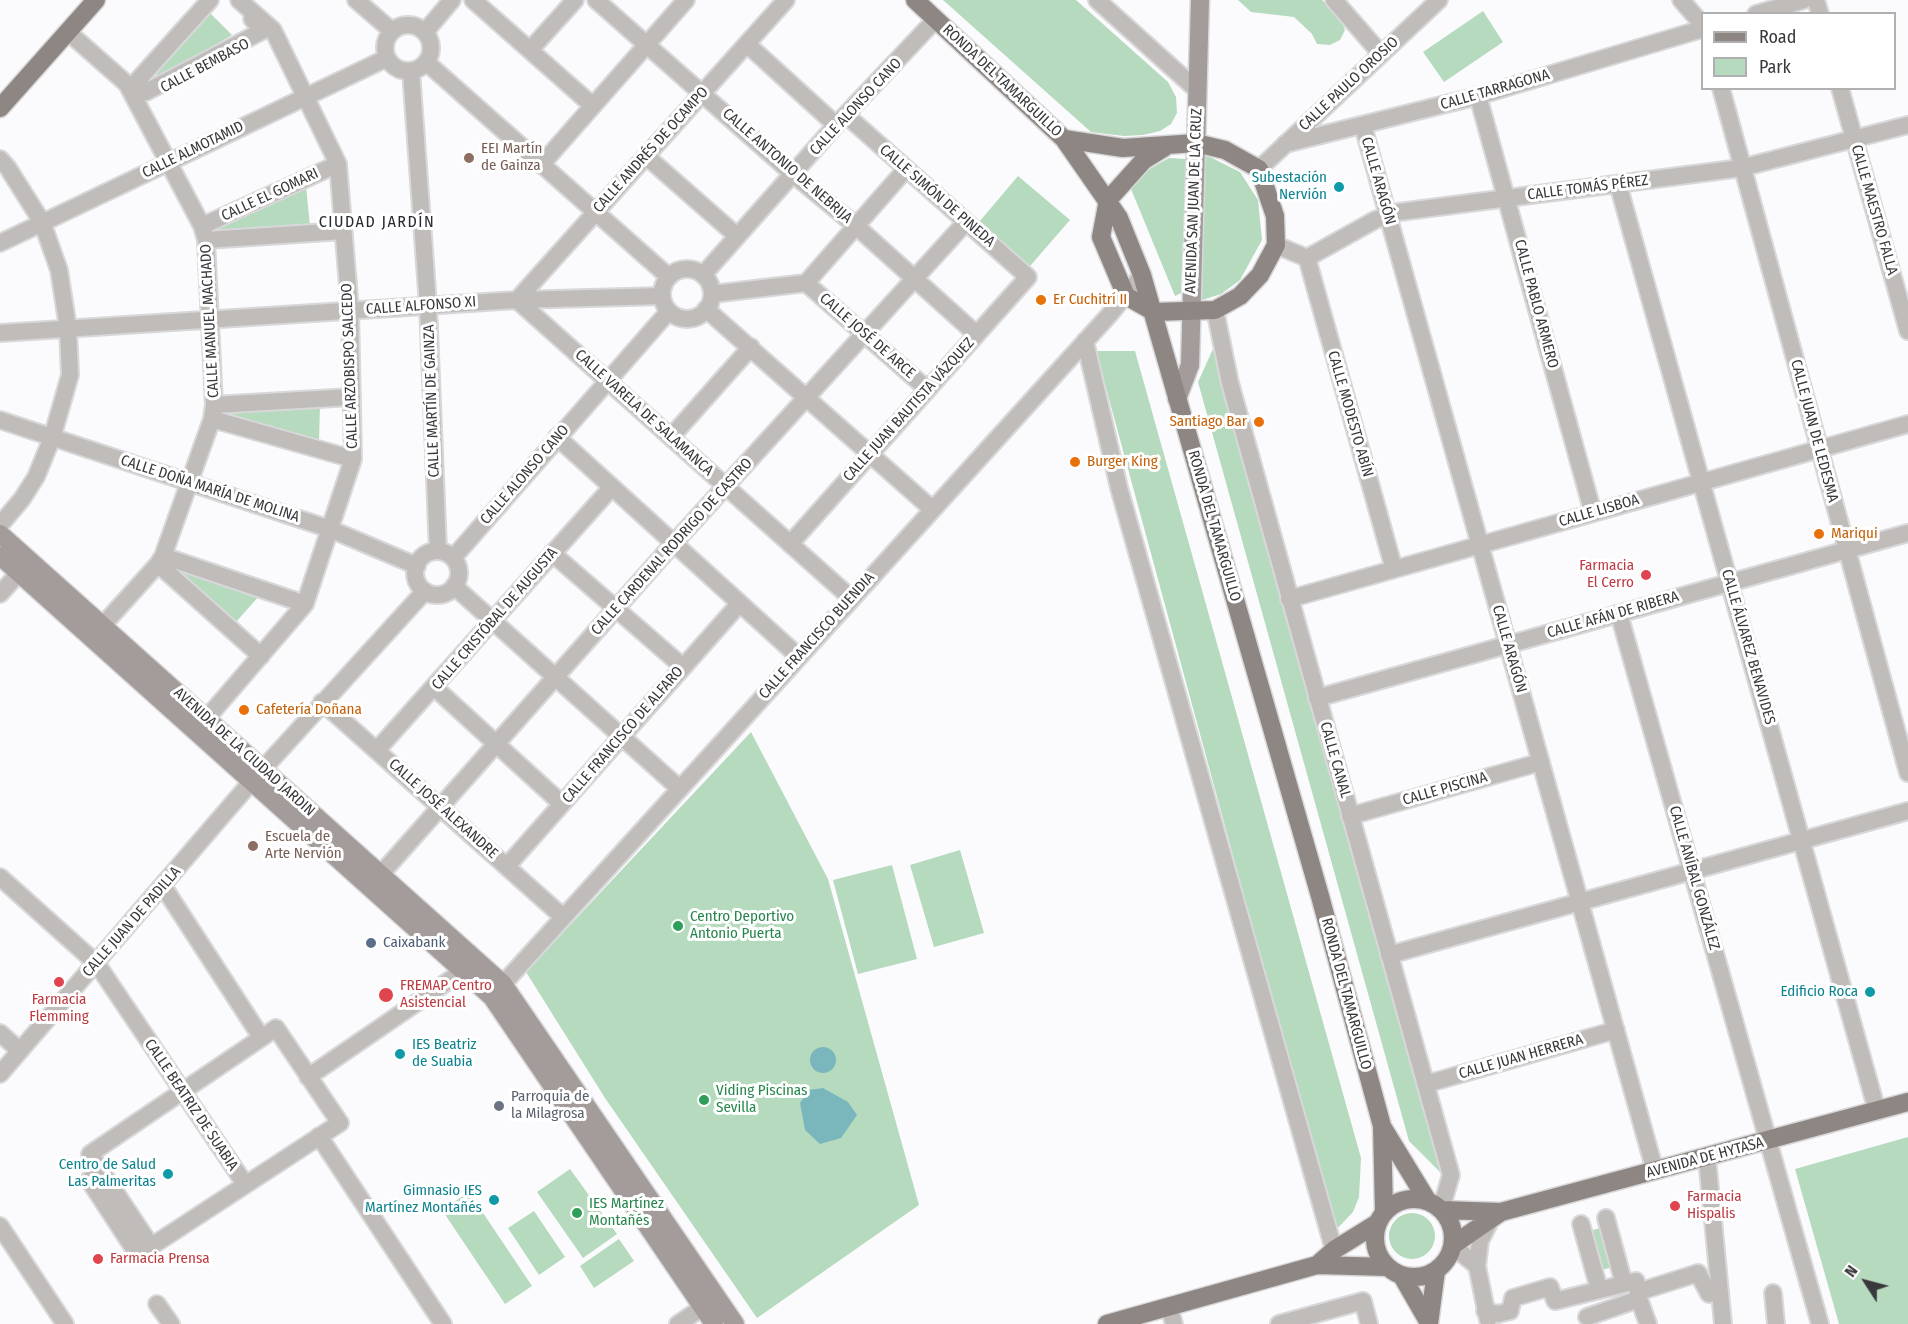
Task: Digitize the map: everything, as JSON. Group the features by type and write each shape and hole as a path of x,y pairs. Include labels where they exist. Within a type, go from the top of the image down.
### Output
{"main road":[{"path":"0,108 96,0"},
{"name":"RONDA DEL TAMARGUILLO","path":"915,0 1064,139 1119,218 1142,275 1320,896 1382,1126 1380,1218"},
{"name":"AVENIDA SAN JUAN DE LA CRUZ","path":"1177,399 1190,364 1200,0"},
{"path":"1064,139 1123,148 1165,147 1196,143 1225,150 1259,169 1275,216 1276,245 1260,275 1240,296 1215,310 1154,312 1126,296 1101,237 1108,200 1144,160 1165,147"},
{"name":"AVENIDA DE LA CIUDAD JARDIN","path":"0,534 207,718 258,775 463,972 497,991 714,1324"},
{"name":"AVENIDA DE LA CIUDAD JARDIN","path":"0,556 258,775 381,874 497,991 735,1324"},
{"name":"AVENIDA DE HYTASA","path":"1496,1215 1908,1102"},
{"name":"RONDA DEL TAMARGUILLO","path":"1382,1126 1437,1206"},
{"path":"1107,1324 1172,1316 1317,1265 1334,1250 1380,1218 1396,1202 1412,1198 1437,1206 1496,1215"},
{"path":"1317,1265 1425,1276 1436,1271 1444,1264 1453,1245 1452,1226 1437,1206"},
{"path":"1453,1245 1496,1215"},
{"path":"1380,1218 1374,1239 1377,1254 1394,1272 1429,1323"},
{"path":"1429,1323 1436,1271"}],"street":[{"path":"127,84 203,0"},
{"path":"210,0 138,80 146,92 264,30 232,0"},
{"name":"CALLE ARZOBISPO SALCEDO","path":"207,718 305,604 353,459 350,310 338,164 303,96 273,30 239,0"},
{"path":"356,0 392,31"},
{"path":"425,32 452,0"},
{"path":"473,0 593,106"},
{"path":"530,50 575,0"},
{"name":"CALLE ANTONIO DE NEBRIJA","path":"596,0 793,174 856,226 976,334"},
{"path":"541,165 686,0"},
{"name":"CALLE ANDRÉS DE OCAMPO","path":"517,300 594,211 786,0"},
{"path":"1097,0 1197,90"},
{"path":"1334,0 1381,54"},
{"name":"CALLE PAULO OROSIO","path":"1259,169 1439,0"},
{"path":"1681,0 1701,23"},
{"path":"1763,12 1804,0"},
{"name":"CALLE ALONSO CANO","path":"703,276 841,120 936,19"},
{"path":"405,24 425,32 431,43 426,62 411,71 397,68 387,58 385,44 392,31 405,24"},
{"name":"CALLE TARRAGONA","path":"1285,144 1478,96 1701,29"},
{"name":"CALLE BEMBASO","path":"137,102 273,30"},
{"name":"CALLE MANUEL MACHADO","path":"68,32 127,84 170,162 204,233 210,318 213,412 190,482 160,560 103,625"},
{"name":"CALLE SIMÓN DE PINEDA","path":"747,44 906,169 1028,277"},
{"name":"CALLE ALMOTAMID","path":"0,243 303,96 387,58"},
{"path":"426,62 669,277"},
{"name":"CALLE MARTÍN DE GAINZA","path":"411,71 446,554"},
{"name":"CALLE JUAN DE LEDESMA","path":"1722,90 1908,773"},
{"name":"CALLE MAESTRO FALLA","path":"1841,90 1908,331"},
{"name":"CALLE PABLO ARMERO","path":"1478,96 1593,513"},
{"path":"1325,106 1329,122 1340,132"},
{"name":"CALLE TOMÁS PÉREZ","path":"1307,258 1387,215 1741,168 1908,125"},
{"name":"CALLE ARAGÓN","path":"1363,126 1655,1171"},
{"path":"646,156 737,236"},
{"path":"0,159 42,222 59,270 68,328 70,375 52,438 36,477 22,499 0,525"},
{"name":"CALLE EL GOMARI","path":"204,233 338,164"},
{"path":"906,169 806,284 709,302 692,318 683,319 665,304 669,277 675,272 690,269 703,276 709,302 751,347 932,509"},
{"name":"CALLE ÁLVAREZ BENAVIDES","path":"1618,184 1877,1111"},
{"name":"CALLE CARDENAL RODRIGO DE CASTRO","path":"381,874 725,486 966,222"},
{"path":"204,233 344,231"},
{"path":"1276,245 1307,258"},
{"name":"CALLE MODESTO ABÍN","path":"1307,258 1394,569"},
{"name":"CALLE FRANCISCO BUENDIA","path":"497,991 1126,296 1142,275"},
{"name":"CALLE JUAN BAUTISTA VÁZQUEZ","path":"790,544 1028,277"},
{"name":"CALLE JOSÉ DE ARCE","path":"806,284 927,389"},
{"name":"CALLE ALFONSO XI","path":"0,333 517,300 665,304"},
{"name":"CALLE VARELA DE SALAMANCA","path":"517,300 852,599"},
{"name":"CALLE ALONSO CANO","path":"446,554 608,381 665,304"},
{"name":"CALLE CANAL","path":"1215,310 1230,383 1451,1175 1437,1206"},
{"path":"1085,341 1119,488 1334,1250"},
{"path":"671,437 751,347"},
{"path":"213,412 352,397"},
{"path":"213,412 353,459"},
{"name":"CALLE DOÑA MARÍA DE MOLINA","path":"0,420 330,529 417,566"},
{"name":"CALLE LISBOA","path":"1289,598 1908,424"},
{"path":"557,437 799,657"},
{"name":"CALLE CRISTÓBAL DE AUGUSTA","path":"377,750 612,487"},
{"name":"CALLE AFÁN DE RIBERA","path":"1317,698 1908,533"},
{"path":"552,553 682,667"},
{"path":"446,554 459,572 454,586 444,594 425,591 417,580 417,566 425,555 446,554"},
{"path":"160,560 305,604"},
{"path":"160,560 261,656"},
{"path":"0,594 20,573"},
{"path":"454,586 680,789"},
{"path":"258,775 425,591"},
{"name":"CALLE FRANCISCO DE ALFARO","path":"507,866 740,603"},
{"name":"CALLE ANÍBAL GONZÁLEZ","path":"1619,614 1820,1324"},
{"path":"434,687 562,804"},
{"name":"CALLE JOSÉ ALEXANDRE","path":"322,702 563,917"},
{"name":"CALLE PISCINA","path":"1350,816 1541,762"},
{"name":"CALLE JUAN DE PADILLA","path":"0,1074 258,775"},
{"path":"1389,955 1908,811"},
{"name":"CALLE BEATRIZ DE SUABIA","path":"0,877 97,964 245,1184 340,1123 309,1077"},
{"path":"163,886 261,1038"},
{"path":"245,1184 145,1250 102,1171 90,1154 276,1028 309,1077 463,972"},
{"name":"CALLE JUAN HERRERA","path":"1426,1084 1616,1030"},
{"path":"0,1033 20,1050"},
{"path":"318,1136 443,1324"},
{"path":"1707,1158 1723,1324"},
{"path":"1496,1215 1480,1241 1477,1266 1487,1318 1510,1311 1513,1298 1550,1287 1555,1301 1599,1289 1634,1291"},
{"path":"1606,1218 1648,1324"},
{"path":"1581,1224 1599,1289"},
{"path":"0,1226 65,1324"},
{"path":"1453,1245 1477,1266"},
{"path":"1581,1294 1588,1320 1634,1291 1698,1273 1717,1265"},
{"path":"1698,1273 1709,1294 1719,1291"},
{"path":"1773,1293 1776,1324"},
{"path":"1279,1324 1364,1301 1369,1324"},
{"path":"157,1304 171,1324"},
{"path":"678,1324 703,1307"}],"green space":[{"path":"943,0 1076,0 1168,82 1176,97 1177,113 1171,124 1160,131 1143,135 1124,136 1091,132"},
{"path":"1238,0 1322,0 1340,17 1345,30 1340,40 1330,45 1317,44 1312,34 1294,17 1251,12"},
{"path":"1483,11 1503,42 1444,82 1423,52"},
{"path":"210,13 232,35 159,78 155,72"},
{"path":"1204,154 1240,172 1258,200 1262,240 1240,280 1221,294 1199,301"},
{"path":"1169,158 1186,159 1181,293 1175,296 1131,189 1146,171"},
{"path":"1018,176 1070,220 1024,273 974,228"},
{"path":"306,186 310,226 219,235 216,225"},
{"path":"1213,349 1444,1176 1409,1141 1198,382"},
{"path":"1096,351 1135,351 1361,1158 1359,1197 1353,1212 1335,1231"},
{"path":"231,406 320,406 319,441 230,414"},
{"path":"179,570 260,595 236,622"},
{"path":"751,732 828,879 919,1205 757,1318 605,1098 526,972"},
{"path":"960,850 984,933 934,947 910,865"},
{"path":"892,865 917,959 858,974 833,880"},
{"path":"1908,1137 1908,1324 1839,1324 1795,1169"},
{"name":"IES Martínez Montañés","path":"570,1169 617,1234 583,1258 537,1192"},
{"path":"469,1192 532,1286 505,1304 442,1210"},
{"path":"534,1211 565,1257 539,1275 508,1228"},
{"path":"1412,1213 1428,1220 1435,1236 1428,1252 1412,1259 1396,1252 1389,1236 1396,1220"},
{"path":"1607,1226 1619,1266 1596,1271 1586,1232"},
{"path":"619,1239 634,1261 594,1288 580,1266"}],"water":[{"path":"823,1047 832,1051 836,1060 832,1069 823,1073 814,1069 810,1060 814,1051"},
{"path":"823,1088 848,1102 857,1115 841,1138 820,1144 805,1130 800,1103 809,1090"}],"place":[{"name":"EEI Martín de Gainza","path":"469,158"},
{"name":"Subestación Nervión","path":"1339,187"},
{"name":"Er Cuchitrí II","path":"1041,300"},
{"name":"Santiago Bar","path":"1259,422"},
{"name":"Burger King","path":"1075,462"},
{"name":"Mariqui","path":"1819,534"},
{"name":"Farmacia El Cerro","path":"1646,575"},
{"name":"Cafetería Doñana","path":"244,710"},
{"name":"Escuela de Arte Nervión","path":"253,846"},
{"name":"Centro Deportivo Antonio Puerta","path":"678,926"},
{"name":"Caixabank","path":"371,943"},
{"name":"Farmacia Flemming","path":"59,982"},
{"name":"Edificio Roca","path":"1870,992"},
{"name":"FREMAP Centro Asistencial","path":"386,995"},
{"name":"IES Beatriz de Suabia","path":"400,1054"},
{"name":"Viding Piscinas Sevilla","path":"704,1100"},
{"name":"Parroquia de la Milagrosa","path":"499,1106"},
{"name":"Centro de Salud Las Palmeritas","path":"168,1174"},
{"name":"Gimnasio IES Martínez Montañés","path":"494,1200"},
{"name":"Farmacia Hispalis","path":"1675,1206"},
{"name":"IES Martínez Montañés","path":"577,1213"},
{"name":"Farmacia Prensa","path":"98,1259"}],"district":[{"name":"CIUDAD JARDÍN","path":"377,223"}]}
